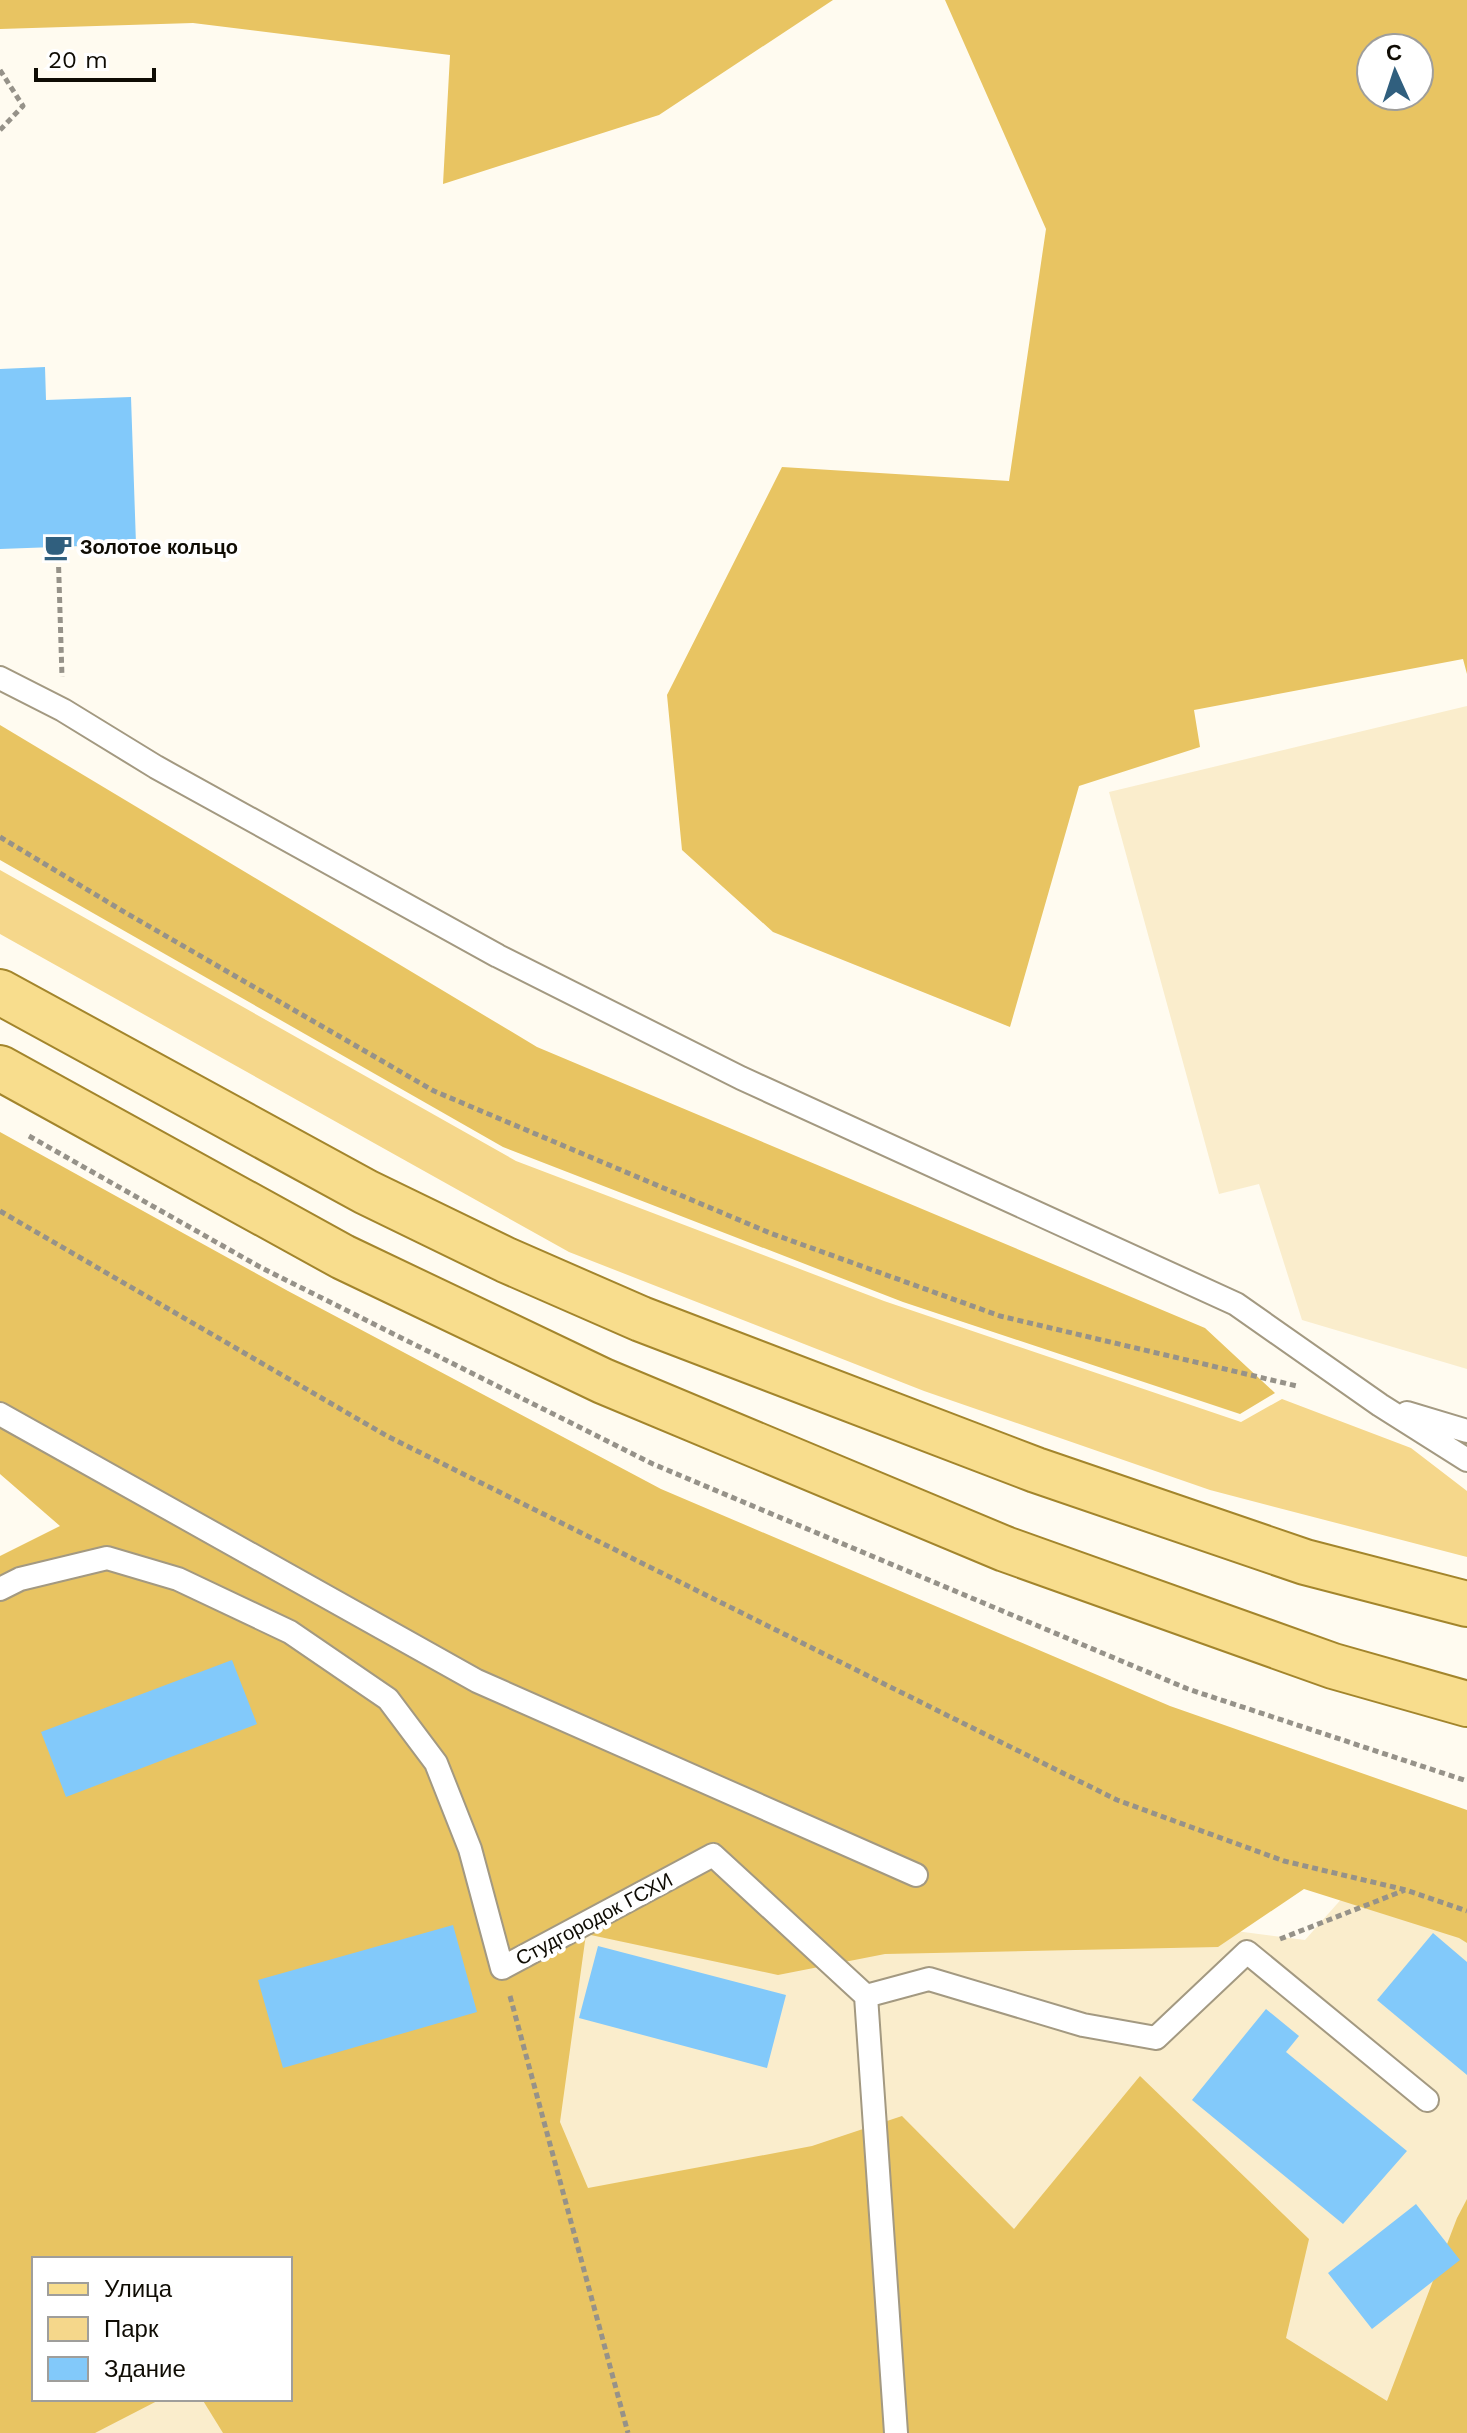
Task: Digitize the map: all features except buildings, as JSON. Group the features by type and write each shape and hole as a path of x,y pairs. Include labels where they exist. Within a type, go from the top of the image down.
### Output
{"main road":[{"path":"0,992 366,1192 506,1260 641,1319 1051,1475 1305,1562 1467,1604"},
{"path":"0,1068 343,1257 603,1381 1005,1549 1333,1666 1467,1704"}],"lane":[{"path":"0,678 63,710 156,767 527,970 741,1078 1236,1304 1380,1405 1467,1460"},
{"path":"1380,1405 1467,1431"},
{"path":"0,1414 477,1681 916,1875"},
{"name":"Студгородок ГСХИ","path":"0,1589 20,1579 107,1558 178,1579 290,1632 388,1699 436,1763 470,1849 502,1968 713,1855 866,1996"},
{"path":"896,2433 866,1996 929,1979 1083,2025 1156,2038 1247,1952 1427,2100"}],"path":[{"path":"0,70 23,106 0,130"},
{"path":"58,547 61,644"},
{"path":"0,837 434,1091 682,1196 770,1233 1000,1316 1304,1388"},
{"path":"0,1211 387,1436 1117,1800 1284,1861 1406,1890 1467,1911"},
{"path":"1247,1952 1406,1890"},
{"path":"502,1968 628,2433"}],"shaded area":[{"path":"0,0 833,0 659,115 443,184 450,55 193,23 0,29"},
{"path":"945,0 1467,0 1467,674 1463,659 1194,710 1200,747 1079,786 1010,1027 773,932 682,850 667,695 782,467 1009,481 1046,229"},
{"path":"1467,706 1467,1369 1302,1320 1259,1184 1219,1194 1109,792"},
{"path":"0,725 537,1047 1205,1328 1275,1393 1240,1414 903,1302 503,1147 0,860"},
{"path":"0,1132 288,1291 661,1489 1170,1706 1467,1810 1467,1943 1304,1889 1218,1947 885,1954 778,1975 586,1934 560,2122 588,2188 812,2146 902,2116 1014,2229 1140,2076 1309,2239 1286,2338 1387,2401 1467,2199 1467,2433 223,2433 203,2401 292,2401 292,2257 32,2257 32,2401 157,2401 95,2433 0,2433 0,1556 60,1526 0,1474"},
{"path":"0,1564 837,1879 1305,1940 1360,1878 1467,1922 1467,2433 0,2433"}],"green space":[{"path":"0,870 516,1161 884,1301 1241,1422 1282,1399 1411,1448 1467,1491 1467,1557 1210,1490 924,1391 569,1252 0,934"}],"place":[{"name":"Золотое кольцо","path":"58,547"}]}
